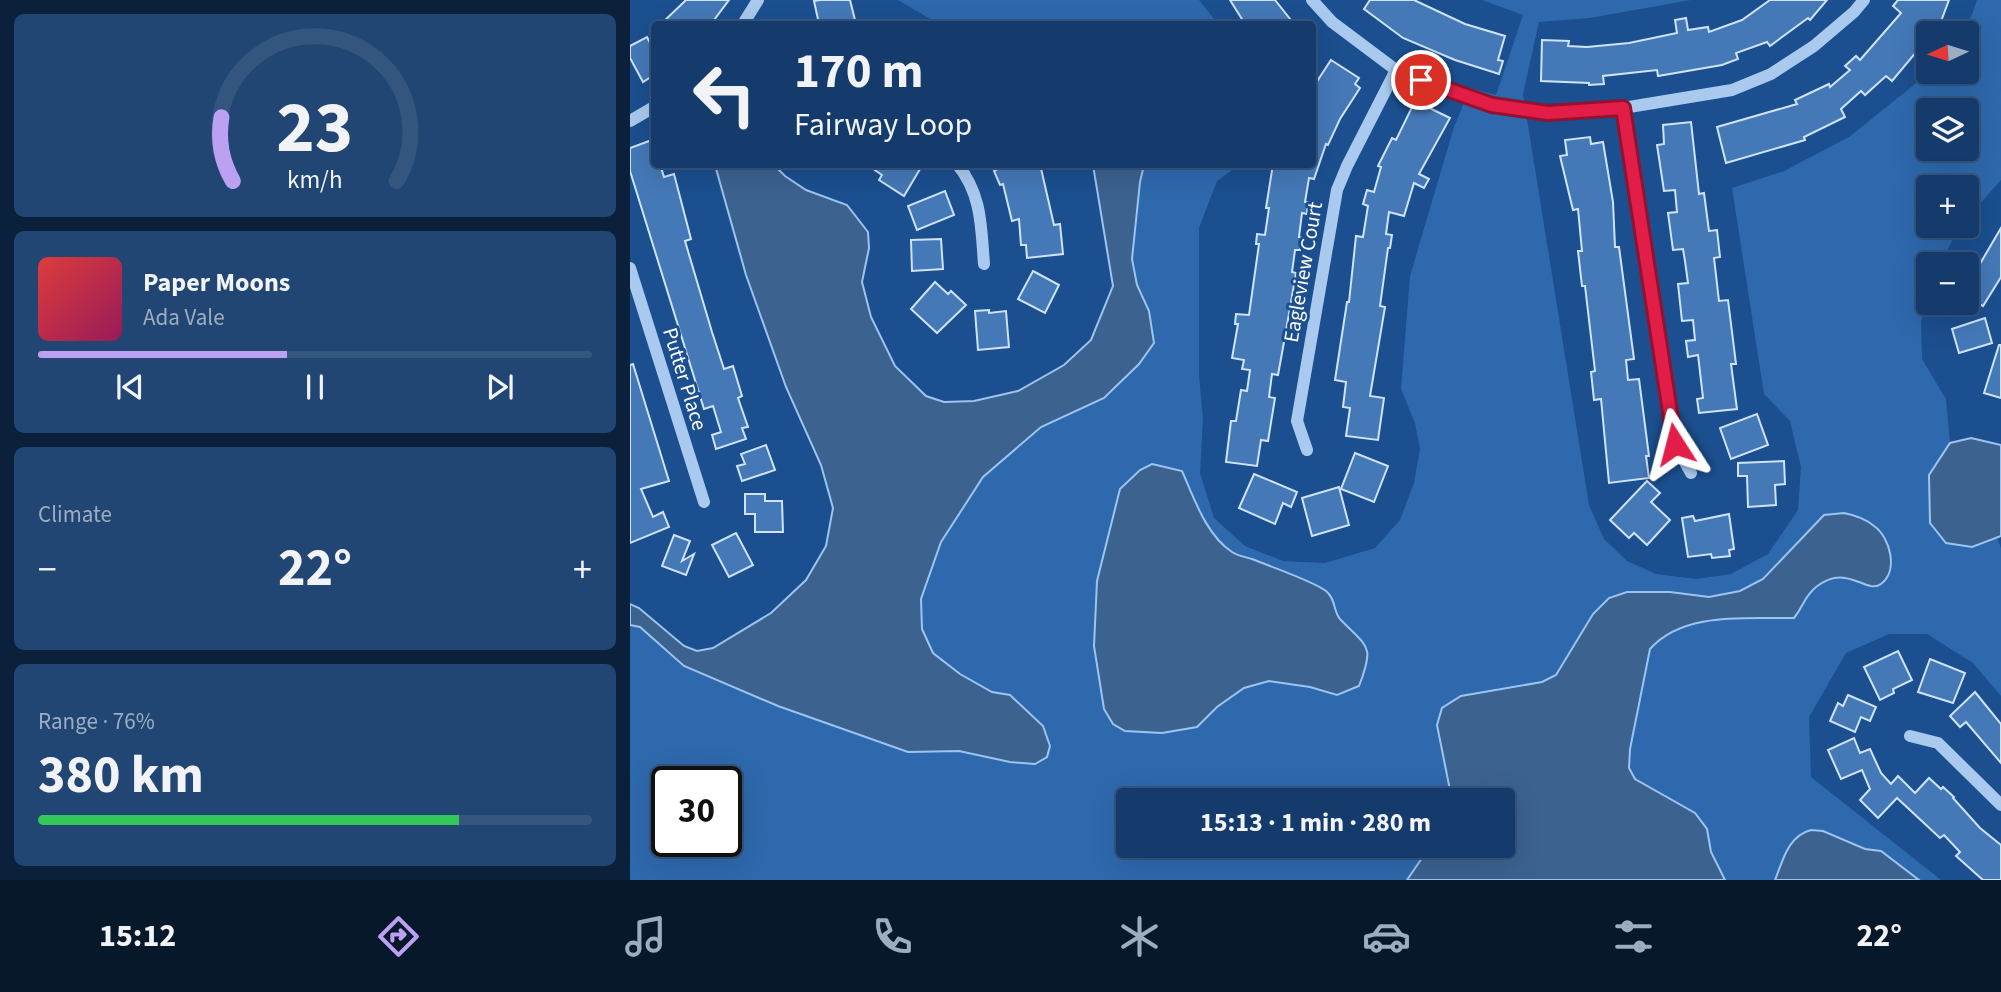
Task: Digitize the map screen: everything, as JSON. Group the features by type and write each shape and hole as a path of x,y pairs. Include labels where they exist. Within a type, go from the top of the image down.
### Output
{"street":[{"path":"751,21 758,0"},
{"path":"1312,0 1332,22 1396,70 1492,105 1548,113 1623,108 1732,90 1771,74 1814,46 1864,0"},
{"name":"Eagleview Court","path":"1307,450 1297,421 1337,190 1396,70"},
{"path":"1623,108 1675,444 1691,473"},
{"path":"630,121 651,109"},
{"path":"960,168 978,200 984,264"},
{"name":"Putter Place","path":"630,268 704,502"},
{"path":"1910,736 1938,743 2001,804"}],"shaded area":[{"path":"898,0 1199,0 1216,21 934,21"},
{"path":"1482,0 1691,0 1590,18 1539,22 1523,94 1589,505 1604,539 1627,561 1656,574 1696,579 1731,574 1768,554 1798,510 1801,467 1790,421 1764,394 1732,188 1784,171 1849,137 1916,83 1979,84 1979,21 1968,21 1977,0 2001,0 2001,180 1979,205 1979,175 1916,175 1916,238 1954,238 1946,252 1916,252 1916,315 1922,315 1922,359 1946,399 1950,443 1929,475 1972,547 1997,538 2001,548 2001,696 1973,663 1927,634 1889,634 1846,653 1809,717 1811,777 1941,880 630,880 630,604 639,608 684,646 697,651 713,648 771,613 806,580 826,546 833,508 821,465 786,387 746,275 716,168 777,168 806,190 847,205 868,232 869,248 862,282 871,317 895,366 926,396 944,402 974,401 1018,391 1064,365 1091,340 1113,286 1093,168 1235,168 1217,181 1199,228 1199,375 1203,420 1200,473 1214,518 1245,546 1283,561 1325,563 1375,548 1400,520 1414,483 1420,449 1415,423 1401,389 1410,276 1454,127 1470,88 1496,95 1523,15"},
{"path":"716,168 777,168 806,190 847,205 868,232 869,248 862,282 871,317 895,366 926,396 944,402 974,401 1018,391 1064,365 1091,340 1113,286 1093,168 1143,168 1132,259 1137,285 1149,311 1154,343 1139,364 1104,398 1041,427 983,477 941,542 921,599 922,629 933,653 960,674 992,692 1010,695 1043,726 1050,746 1047,757 1035,764 1010,762 959,751 908,752 778,706 684,666 640,627 630,625 630,604 639,608 684,646 697,651 713,648 771,613 806,580 826,546 833,508 821,465 786,387 746,275"},
{"path":"1971,438 2001,445 2001,536 1972,547 1946,543 1930,523 1929,475 1950,443"},
{"path":"1152,464 1182,471 1208,526 1232,552 1301,578 1329,594 1340,619 1366,648 1367,662 1359,686 1337,695 1310,687 1269,681 1244,688 1217,707 1197,727 1162,733 1125,731 1113,724 1104,709 1094,646 1097,581 1120,489 1140,470"},
{"path":"1844,513 1856,516 1880,531 1888,546 1891,563 1887,578 1881,584 1869,586 1846,578 1827,580 1812,591 1794,618 1737,618 1698,623 1680,628 1650,649 1630,749 1629,768 1635,779 1695,813 1707,829 1711,852 1725,880 1407,880 1422,858 1515,858 1515,788 1450,788 1437,725 1442,708 1461,696 1542,682 1556,675 1593,614 1609,598 1627,592 1670,592 1709,597 1740,591 1763,579 1824,515"},
{"path":"1811,830 1823,831 1865,849 1881,851 1919,880 1775,880 1792,843"}],"building":[{"path":"686,0 729,0 713,21 664,21"},
{"path":"850,0 855,21 818,21 814,1"},
{"path":"1230,0 1275,0 1292,21 1243,21"},
{"path":"1370,0 1414,0 1465,24 1505,36 1498,60 1503,61 1499,74 1455,60 1403,38 1364,9"},
{"path":"1770,0 1827,0 1810,20 1808,18 1770,46 1767,42 1736,53 1738,59 1722,65 1658,76 1657,70 1603,76 1604,84 1541,81 1542,40 1569,41 1568,46 1587,47 1629,43 1677,33 1675,20 1686,18 1688,30 1708,27 1709,32 1742,20"},
{"path":"1898,0 1949,0 1941,21 1916,21 1916,52 1892,81 1886,76 1865,95 1861,91 1841,109 1845,117 1804,137 1805,140 1726,163 1717,127 1797,104 1795,100 1829,84 1830,87 1850,70 1845,66 1856,56 1860,60 1901,13 1893,6"},
{"path":"647,37 651,45 651,77 643,82 630,58 630,46"},
{"path":"1331,60 1359,78 1355,84 1360,88 1340,119 1328,145 1326,144 1314,179 1309,178 1305,202 1308,202 1307,214 1302,213 1300,250 1295,250 1292,272 1296,273 1278,375 1272,374 1269,397 1275,398 1268,441 1261,440 1257,466 1226,462 1231,421 1236,421 1241,390 1247,391 1250,370 1242,369 1244,360 1232,358 1238,324 1235,324 1236,314 1249,315 1259,244 1256,244 1257,234 1265,235 1272,168 1316,168 1316,83"},
{"path":"1415,101 1450,118 1419,174 1429,179 1424,188 1414,183 1404,216 1389,212 1386,234 1392,235 1380,306 1385,307 1370,396 1384,398 1378,440 1346,436 1350,408 1343,407 1346,382 1335,380 1349,302 1356,236 1363,237 1368,206 1363,204 1367,190 1374,192 1381,167 1378,166 1392,138 1396,140"},
{"path":"1691,122 1699,194 1704,193 1709,231 1717,230 1720,257 1714,258 1719,301 1728,300 1736,364 1731,364 1737,409 1699,413 1697,399 1703,398 1698,355 1688,357 1686,341 1695,340 1693,320 1682,321 1678,284 1688,283 1685,261 1683,249 1673,250 1668,213 1677,212 1675,190 1664,191 1657,145 1664,144 1663,125"},
{"path":"1590,137 1591,144 1603,142 1613,202 1615,247 1619,247 1634,359 1626,360 1628,380 1639,379 1649,456 1646,456 1649,478 1609,483 1601,399 1594,400 1591,372 1595,371 1578,251 1582,251 1578,209 1573,210 1560,156 1567,155 1565,140"},
{"path":"651,140 651,168 661,168 664,177 674,174 691,239 685,241 712,332 724,369 733,366 742,396 738,398 748,427 742,428 746,439 716,449 712,435 721,432 713,406 704,409 630,171 630,148"},
{"path":"872,168 921,168 904,196 879,180 882,175"},
{"path":"1041,168 1054,225 1060,224 1063,254 1027,258 1026,245 1021,245 1019,219 1012,221 1003,184 1000,185 994,171"},
{"path":"945,191 954,215 917,230 908,206"},
{"path":"2001,228 2001,277 1983,306 1979,304 1979,261 1981,262"},
{"path":"941,239 943,269 912,271 911,240"},
{"path":"1033,271 1059,285 1045,313 1018,299"},
{"path":"935,282 948,294 951,291 966,305 937,333 911,309"},
{"path":"989,310 989,313 1006,311 1009,347 978,350 975,311"},
{"path":"1985,318 1992,343 1959,353 1952,329"},
{"path":"2001,345 2001,398 1984,393"},
{"path":"633,364 669,481 641,489 653,517 663,512 669,527 630,543 630,365"},
{"path":"1757,414 1768,445 1731,459 1720,428"},
{"path":"766,445 775,470 742,481 737,466 745,464 741,454"},
{"path":"1355,453 1388,466 1374,502 1341,489"},
{"path":"1784,461 1785,484 1775,485 1776,505 1748,507 1747,476 1738,476 1738,463"},
{"path":"1254,474 1297,492 1291,507 1283,503 1275,524 1239,508"},
{"path":"1647,481 1660,493 1651,502 1670,520 1647,545 1634,533 1629,538 1610,520"},
{"path":"1339,487 1349,525 1312,536 1302,498"},
{"path":"745,494 765,494 765,501 782,501 783,532 755,532 755,514 745,514"},
{"path":"1729,514 1734,549 1729,550 1730,556 1712,558 1711,554 1688,557 1682,518 1693,516 1695,521"},
{"path":"736,533 753,565 729,577 712,545"},
{"path":"674,535 690,541 682,561 694,554 686,575 662,566"},
{"path":"1898,651 1912,680 1893,689 1894,693 1880,700 1864,667"},
{"path":"1930,659 1965,673 1953,703 1918,692"},
{"path":"1975,692 2001,724 2001,763 1966,722 1960,727 1950,716"},
{"path":"1848,695 1876,707 1870,721 1861,717 1855,732 1830,721 1838,703 1843,706"},
{"path":"1854,738 1860,753 1870,749 1881,773 1891,784 1898,776 1915,793 1929,778 1954,797 1980,828 2001,845 2001,880 1983,880 1956,856 1960,852 1944,835 1940,838 1897,798 1878,818 1860,800 1870,789 1862,770 1841,779 1828,750"}],"route":[{"path":"1421,80 1492,105 1548,113 1623,108 1675,444"}]}
